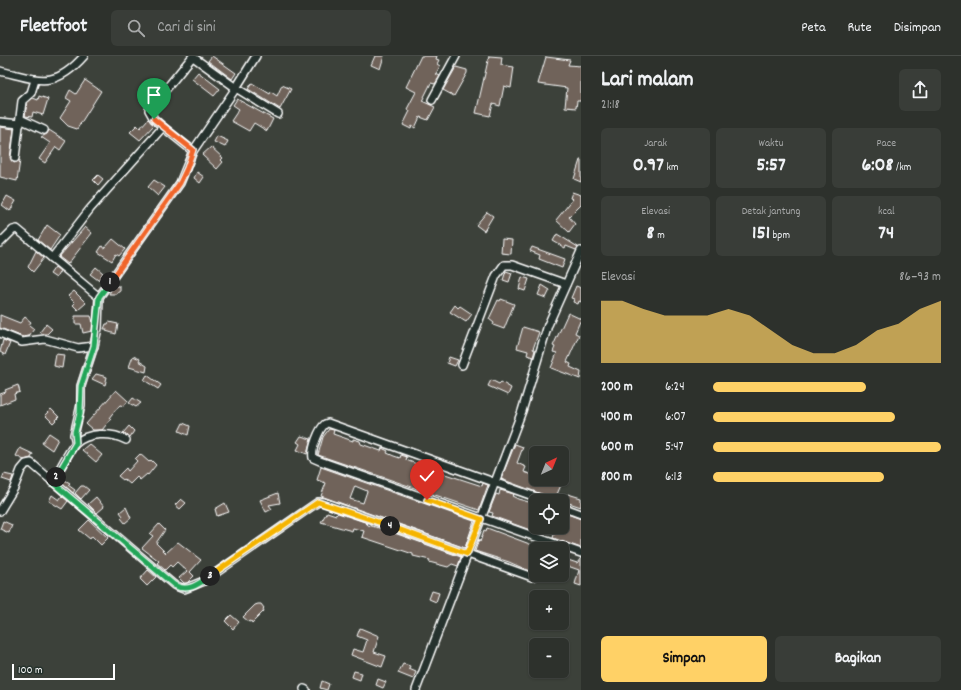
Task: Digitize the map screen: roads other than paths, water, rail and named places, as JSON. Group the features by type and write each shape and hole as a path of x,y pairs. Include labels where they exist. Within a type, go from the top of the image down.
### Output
{"street":[{"path":"0,71 35,80 56,79 74,67 84,56"},
{"path":"193,150 154,119 149,110 193,56 236,88 278,114"},
{"path":"76,443 75,432 80,413 81,386 94,346 99,297 180,183 193,150 236,88 256,56"},
{"path":"432,100 456,56"},
{"path":"15,158 22,101 31,93 35,80"},
{"path":"0,122 20,122 44,130"},
{"path":"52,258 90,209 163,127"},
{"path":"0,243 13,230 18,229 99,297"},
{"path":"416,690 522,411 548,325 581,251"},
{"path":"462,365 496,276 504,265 512,265 566,284"},
{"path":"0,333 22,342 45,339 78,348 94,346"},
{"path":"529,495 328,423 321,428 312,453 313,458 320,461 581,553"},
{"path":"52,482 76,443 101,434 118,435 126,440"},
{"path":"0,511 14,488 21,470 26,464 31,463 180,589 192,587 204,581 318,502 327,503 529,576"},
{"path":"569,509 581,514"}]}
